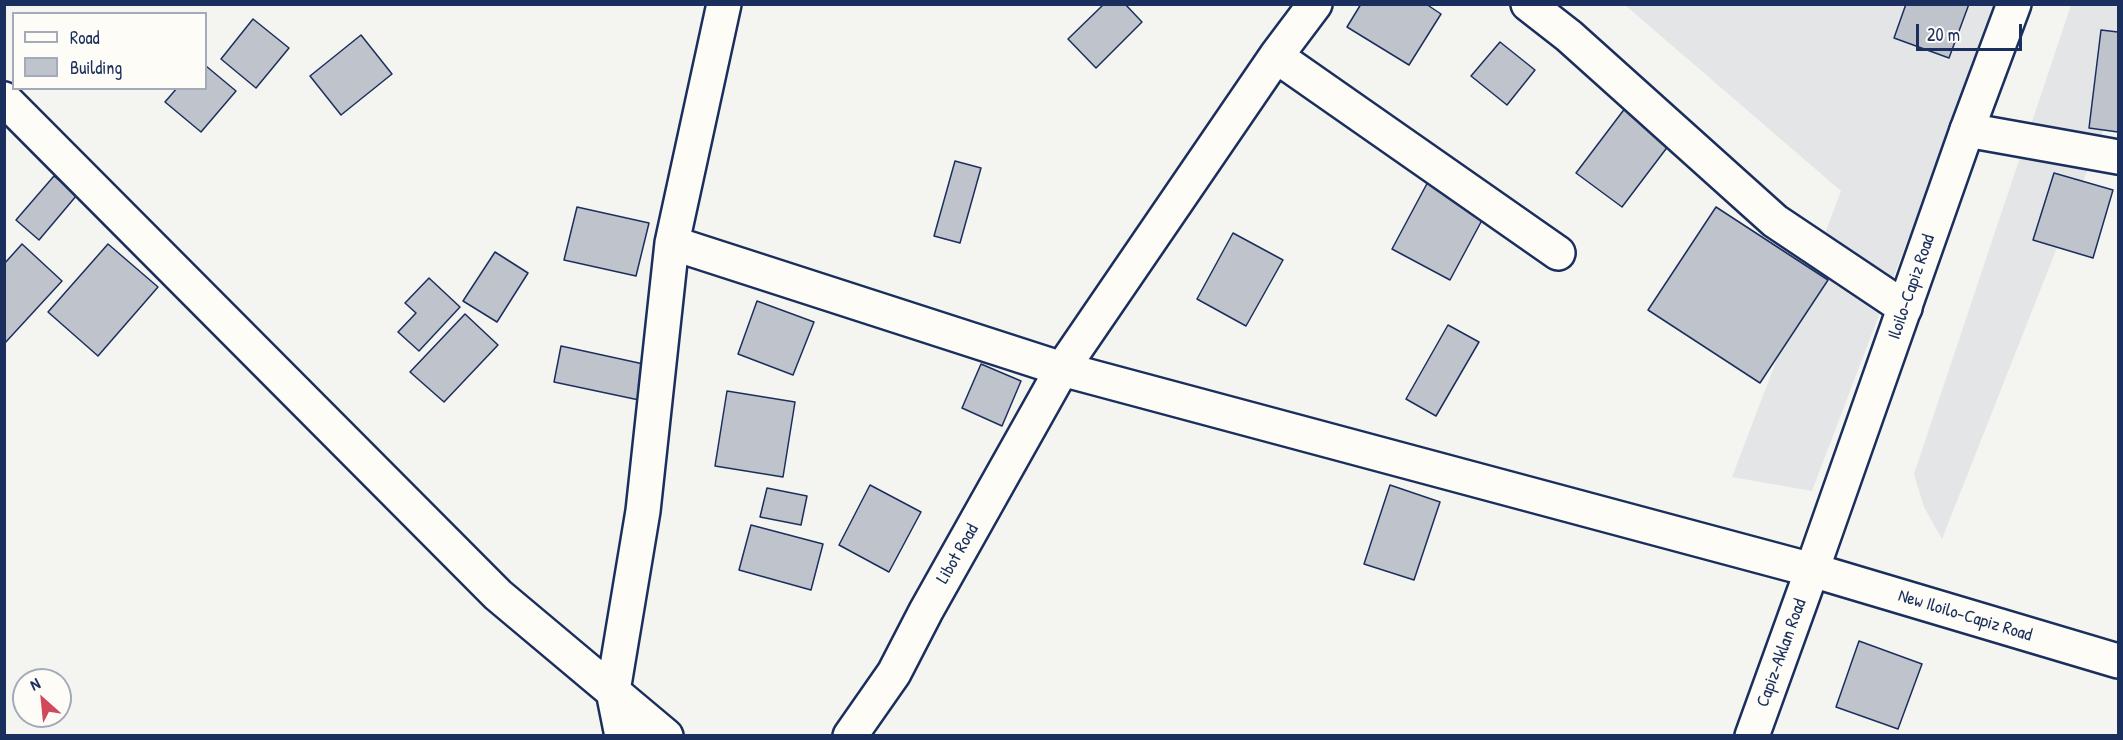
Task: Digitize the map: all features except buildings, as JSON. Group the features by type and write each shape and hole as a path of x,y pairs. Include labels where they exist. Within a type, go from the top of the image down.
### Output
{"main road":[{"path":"622,735 614,691 643,510 672,243 724,4"},
{"name":"Libot Road","path":"850,735 894,673 926,611 1062,369 1276,56 1315,4"},
{"path":"1528,4 1569,36 1775,221 1905,308"},
{"name":"Iloilo-Capiz Road","path":"1812,570 1967,130 2014,4"},
{"path":"1276,56 1558,253"},
{"path":"4,99 498,595 666,735"},
{"path":"1967,130 2118,157"},
{"name":"New Iloilo-Capiz Road","path":"672,243 1062,369 1812,570 2118,661"},
{"name":"Capiz-Aklan Road","path":"1752,735 1812,570"}],"shaded area":[{"path":"1625,5 1997,5 1812,491 1732,477 1841,191"},
{"path":"2071,5 2118,5 2118,93 1942,539 1924,507 1914,474"}]}
